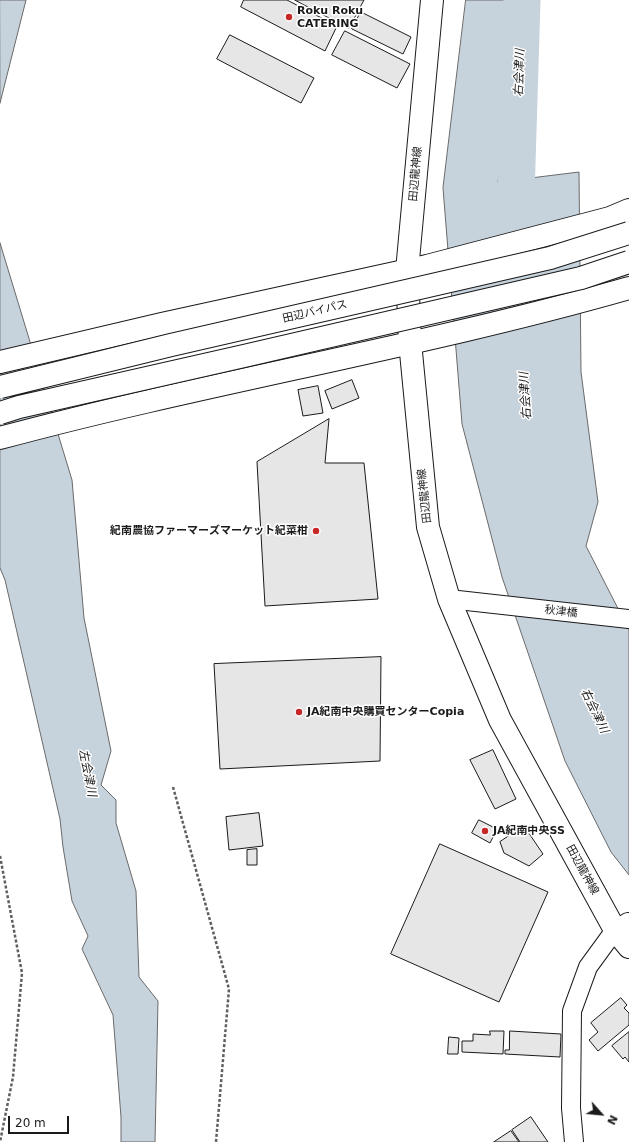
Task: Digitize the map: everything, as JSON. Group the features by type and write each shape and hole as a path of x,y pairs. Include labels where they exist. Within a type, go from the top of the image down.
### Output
{"main road":[{"name":"田辺龍神線","path":"432,0 417,269 410,342 428,527 449,599 500,720 622,926 629,947"},
{"path":"0,362 162,324 417,269 619,214"},
{"name":"田辺バイパス","path":"0,387 171,345 550,258 629,233"},
{"path":"0,413 19,407 581,278 629,262"},
{"path":"0,438 64,421 176,395 437,337 621,290"}],"street":[{"name":"秋津橋","path":"449,599 629,619"},
{"path":"574,1142 571,1108 572,1011 588,967 622,926"}],"path":[{"path":"173,788 229,989 216,1142"},
{"path":"0,856 22,973 13,1077 0,1142"}],"water":[{"path":"0,0 26,0 0,103"},
{"path":"466,0 527,0 498,182 579,172 581,372 598,502 586,546 629,630 629,875 611,852 565,761 502,577 462,424 443,188"},
{"name":"左会津川","path":"0,243 72,480 84,618 111,751 101,785 116,800 116,823 136,891 139,977 158,1001 155,1142 121,1142 121,1117 113,1015 82,949 88,936 72,901 60,819 5,580 0,568"}],"building":[{"name":"Roku Roku CATERING","path":"244,0 287,0 337,26 325,51 241,7"},
{"path":"295,0 364,0 349,28"},
{"path":"361,12 411,37 403,54 352,29"},
{"path":"345,31 410,64 397,88 332,55"},
{"path":"230,35 314,78 301,103 217,59"},
{"path":"352,380 359,398 332,409 325,391"},
{"path":"318,386 323,413 303,416 298,390"},
{"name":"紀南農協ファーマーズマーケット紀菜柑","path":"329,419 325,463 364,463 378,599 265,606 257,462"},
{"name":"JA紀南中央購買センターCopia","path":"381,657 380,761 220,769 214,664"},
{"name":"JA紀南中央SS","path":"493,750 516,799 495,809 470,760"},
{"path":"259,813 263,846 229,850 226,817"},
{"name":"JA紀南中央SS","path":"479,820 497,829 490,843 472,833"},
{"path":"524,826 543,854 529,866 504,853 500,842"},
{"path":"440,844 548,892 499,1002 391,954"},
{"path":"257,849 257,865 247,865 247,850"},
{"path":"621,998 627,1005 624,1008 629,1013 629,1025 598,1051 589,1040 598,1032 591,1023"},
{"path":"490,1031 504,1031 503,1054 462,1052 462,1041 473,1041 473,1034 490,1035"},
{"path":"510,1031 561,1034 560,1057 505,1054 505,1050 509,1050"},
{"path":"629,1032 629,1062 625,1057 623,1059 612,1046"},
{"path":"449,1037 459,1038 458,1054 448,1054"},
{"path":"531,1117 548,1142 520,1142 512,1130"},
{"path":"511,1131 519,1142 494,1142"}],"waterway":[{"name":"右会津川","path":"515,229 522,0"}],"place":[{"name":"Roku Roku CATERING","path":"289,17"},
{"name":"紀南農協ファーマーズマーケット紀菜柑","path":"316,531"},
{"name":"JA紀南中央購買センターCopia","path":"299,712"},
{"name":"JA紀南中央SS","path":"485,831"}]}
